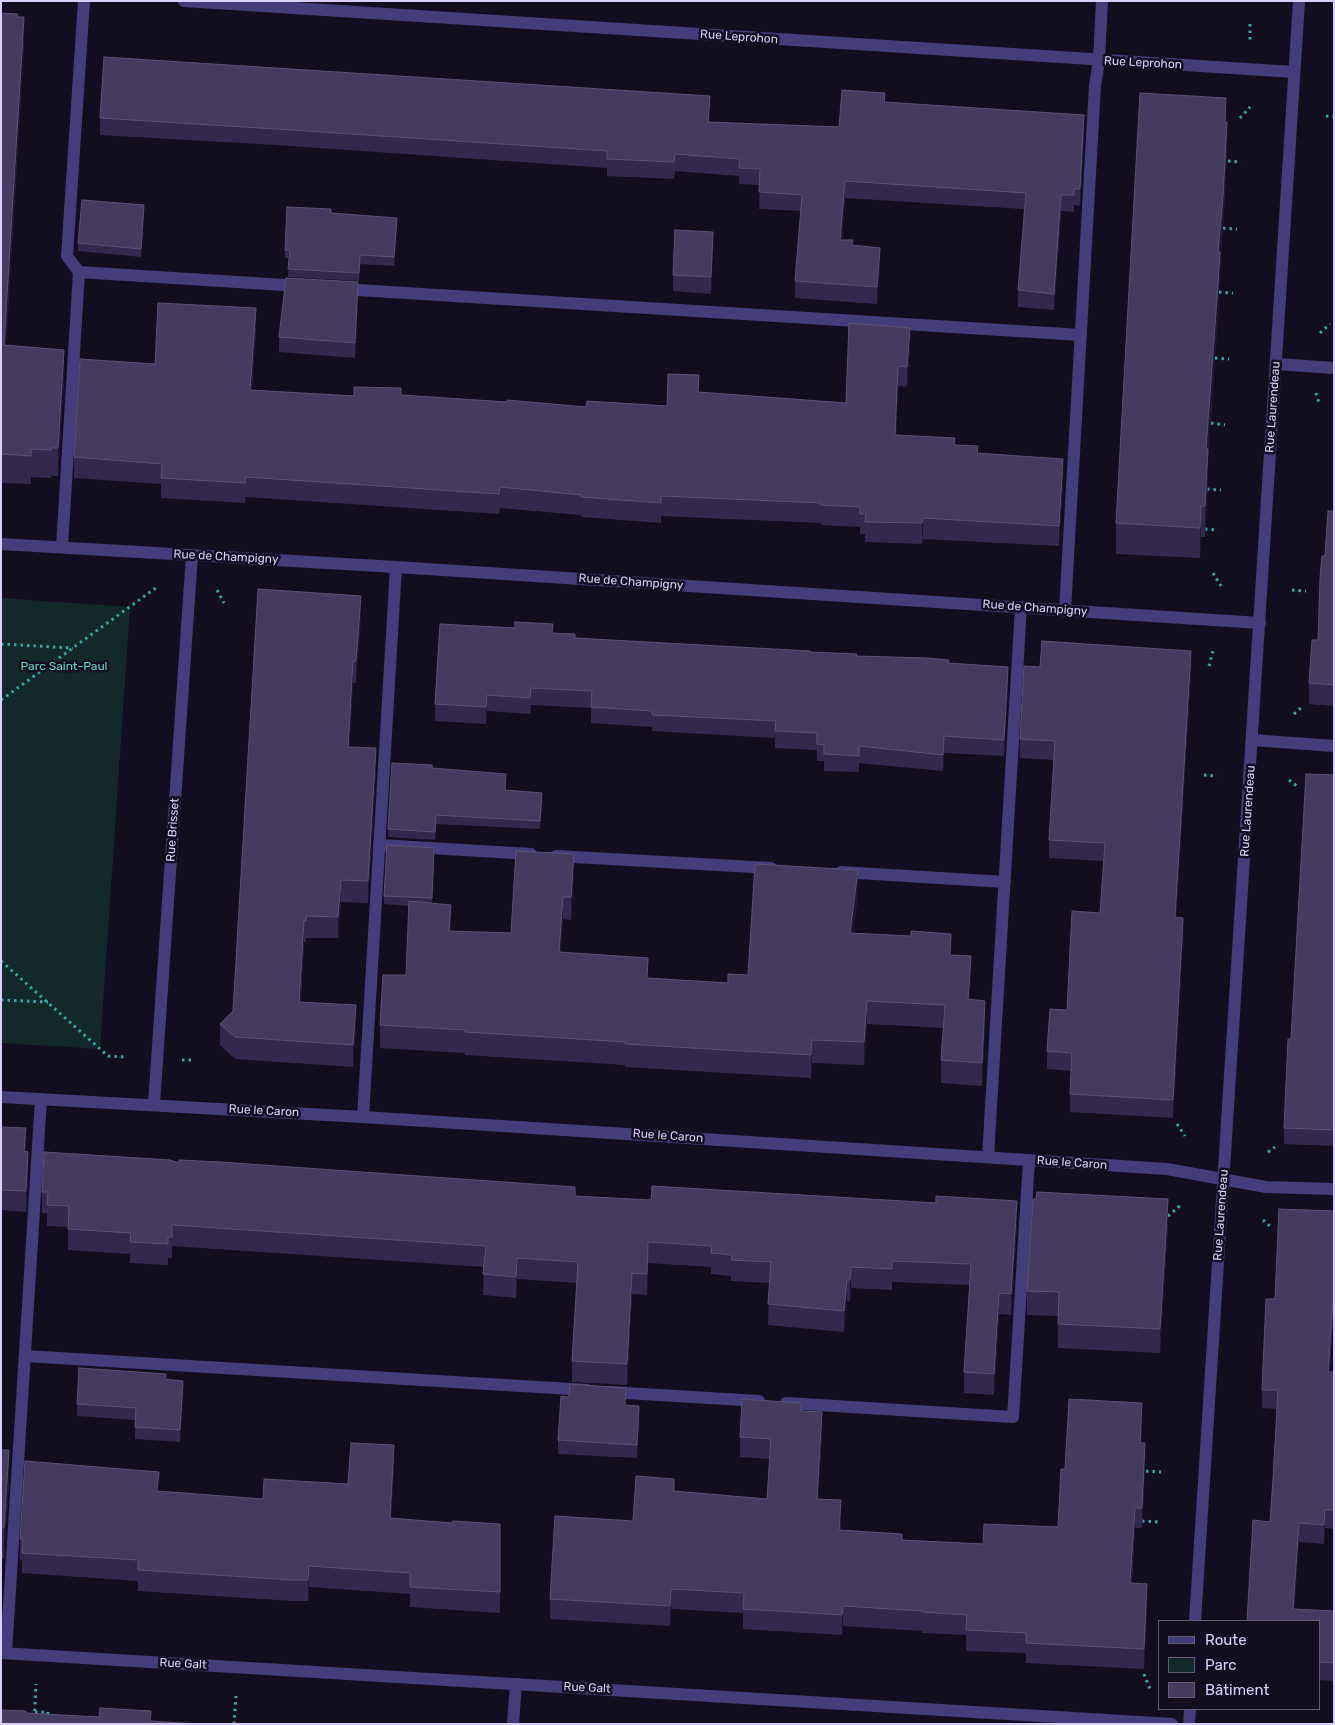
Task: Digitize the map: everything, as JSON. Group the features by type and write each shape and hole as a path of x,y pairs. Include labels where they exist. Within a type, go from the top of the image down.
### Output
{"street":[{"path":"62,547 79,272 67,256 84,1"},
{"name":"Rue Leprohon","path":"184,1 1294,72"},
{"path":"1065,610 1095,86 1099,60 1102,1"},
{"name":"Rue Laurendeau","path":"1195,1620 1299,1"},
{"path":"79,272 308,287"},
{"path":"327,288 1081,335"},
{"path":"1276,364 1334,368"},
{"name":"Rue de Champigny","path":"1,544 396,567 1260,623"},
{"name":"Rue Brisset","path":"154,1104 192,555"},
{"path":"363,1116 396,567"},
{"path":"988,1157 1022,607"},
{"path":"1252,740 1334,746"},
{"path":"379,845 783,869"},
{"path":"832,872 1005,882"},
{"name":"Rue le Caron","path":"1,1097 363,1116 1167,1169 1266,1187 1334,1189"},
{"path":"4,1653 41,1099"},
{"path":"25,1356 1013,1417 1029,1160"},
{"name":"Rue Galt","path":"4,1653 1172,1724"},
{"path":"513,1724 516,1684"},
{"path":"1189,1724 1190,1710"}],"path":[{"path":"1250,24 1250,40"},
{"path":"1240,118 1250,107"},
{"path":"1326,116 1334,117"},
{"path":"1228,161 1242,162"},
{"path":"1223,228 1237,229"},
{"path":"1219,292 1233,293"},
{"path":"1320,333 1330,324"},
{"path":"1215,358 1229,359"},
{"path":"1316,393 1319,403"},
{"path":"1211,423 1225,425"},
{"path":"1207,489 1221,490"},
{"path":"1205,530 1218,530"},
{"path":"1213,573 1221,586"},
{"path":"1,700 157,587"},
{"path":"216,590 224,604"},
{"path":"1292,590 1306,590"},
{"path":"1,644 73,648"},
{"path":"1209,666 1213,651"},
{"path":"1294,714 1302,707"},
{"path":"1204,775 1217,776"},
{"path":"1289,780 1298,787"},
{"path":"1,961 108,1056 124,1057"},
{"path":"1,1000 48,1002"},
{"path":"182,1060 194,1060"},
{"path":"1177,1124 1185,1136"},
{"path":"1268,1152 1275,1147"},
{"path":"1168,1216 1182,1204"},
{"path":"1263,1220 1270,1227"},
{"path":"1146,1471 1161,1472"},
{"path":"1142,1521 1158,1522"},
{"path":"1144,1674 1150,1689"},
{"path":"34,1724 36,1684"},
{"path":"234,1724 236,1696"},
{"path":"35,1712 48,1712 47,1724"}],"green space":[{"name":"Parc Saint-Paul","path":"1,598 130,607 100,1049 1,1043"}],"building":[{"path":"1,13 18,14 17,17 24,17 4,345 64,350 58,448 51,448 51,450 31,449 31,456 1,454"},
{"path":"104,57 710,96 708,122 839,127 842,90 885,93 884,102 1084,115 1080,189 1074,189 1074,195 1061,195 1054,294 1018,290 1026,193 845,181 840,240 853,240 852,245 880,248 877,287 795,281 802,195 759,192 760,169 739,168 740,159 675,154 674,162 607,159 607,151 100,118"},
{"path":"1140,93 1226,98 1225,122 1227,122 1206,449 1208,449 1205,506 1201,506 1200,528 1116,523"},
{"path":"82,200 144,205 141,249 78,243"},
{"path":"287,207 331,209 331,213 397,218 394,257 360,255 359,273 288,269 290,250 285,250"},
{"path":"675,230 713,232 711,277 673,275"},
{"path":"286,278 358,282 355,343 279,337"},
{"path":"158,303 256,308 250,390 354,396 354,387 401,388 401,395 507,402 507,400 586,407 587,401 667,406 668,374 699,375 698,392 846,403 849,323 910,328 907,367 898,366 895,435 955,438 954,445 978,446 977,453 1063,459 1059,526 923,518 922,523 865,522 866,514 860,514 860,507 821,505 821,503 661,496 661,503 581,497 581,495 500,487 499,494 246,477 245,483 161,478 162,464 74,457 80,359 155,364"},
{"path":"1328,511 1334,511 1334,685 1309,683 1312,640 1318,640 1320,578 1322,556 1325,556"},
{"path":"258,589 361,596 356,661 353,661 348,747 376,748 368,881 341,880 338,917 306,916 306,921 304,920 299,1002 356,1005 353,1045 235,1037 220,1024 233,1011"},
{"path":"515,622 553,624 552,633 575,634 575,638 857,654 856,656 927,658 949,660 948,663 1008,667 1004,740 944,736 943,755 859,746 859,756 824,754 824,745 817,744 817,733 775,731 776,721 652,715 652,711 591,707 592,691 531,688 530,698 487,695 486,707 435,704 440,624 515,628"},
{"path":"1042,641 1191,651 1175,917 1183,918 1173,1100 1070,1094 1072,1053 1047,1051 1050,1009 1067,1010 1072,911 1100,913 1105,843 1049,840 1055,741 1020,739 1024,666 1040,667"},
{"path":"392,763 432,765 432,768 506,774 505,790 542,793 540,821 436,815 435,832 388,829"},
{"path":"1306,774 1334,775 1334,1130 1284,1128 1288,1039 1291,1039"},
{"path":"387,845 434,848 432,898 384,896"},
{"path":"516,851 574,854 571,897 563,897 559,952 648,958 647,978 728,983 728,974 748,975 755,864 858,870 850,933 911,936 911,931 951,934 950,955 971,956 968,999 985,1001 982,1063 941,1060 945,1005 867,1001 864,1042 812,1040 811,1055 625,1044 625,1042 380,1025 383,975 406,975 409,901 451,905 449,931 511,933"},
{"path":"1,1127 26,1128 24,1151 28,1152 26,1191 1,1190"},
{"path":"44,1152 170,1160 179,1163 179,1160 220,1162 575,1187 575,1196 651,1200 652,1186 936,1203 936,1196 1017,1201 1011,1294 999,1293 994,1374 964,1372 971,1264 892,1261 892,1269 851,1267 850,1280 847,1280 844,1311 768,1304 771,1262 731,1260 732,1255 711,1253 712,1246 648,1242 647,1274 632,1273 627,1364 572,1361 578,1262 517,1258 516,1277 483,1274 486,1246 172,1225 172,1237 168,1237 168,1244 130,1242 131,1233 68,1229 69,1206 47,1205 48,1192 42,1192"},
{"path":"1037,1192 1168,1199 1160,1329 1058,1324 1059,1292 1027,1291 1033,1199 1036,1199"},
{"path":"1279,1209 1334,1211 1334,1302 1328,1372 1334,1372 1334,1510 1325,1510 1324,1525 1299,1523 1293,1609 1334,1611 1334,1663 1320,1662 1320,1620 1247,1620 1253,1520 1270,1522 1278,1390 1262,1390 1266,1299 1275,1299"},
{"path":"79,1368 166,1374 165,1379 183,1381 180,1430 135,1427 136,1408 77,1404"},
{"path":"570,1384 626,1388 625,1405 639,1406 637,1445 558,1440 561,1396 569,1397"},
{"path":"742,1399 801,1403 801,1411 822,1412 817,1499 841,1500 839,1530 902,1534 902,1540 983,1544 984,1524 1058,1527 1061,1469 1065,1469 1069,1399 1142,1403 1140,1443 1145,1443 1142,1508 1135,1508 1130,1583 1147,1584 1144,1649 1026,1643 1026,1633 966,1630 967,1615 843,1606 842,1615 743,1609 744,1593 671,1589 670,1606 550,1599 555,1516 633,1521 636,1476 674,1479 674,1491 767,1499 771,1439 740,1437"},
{"path":"351,1443 394,1445 390,1518 452,1523 453,1521 500,1524 500,1592 410,1587 410,1573 309,1566 308,1580 293,1580 138,1570 138,1560 22,1553 23,1539 20,1539 25,1461 159,1472 157,1491 263,1499 264,1479 348,1484"},
{"path":"1,1450 9,1450 4,1528 1,1528"},
{"path":"100,1708 151,1711 150,1721 201,1724 1,1724 1,1710 99,1717"}]}
